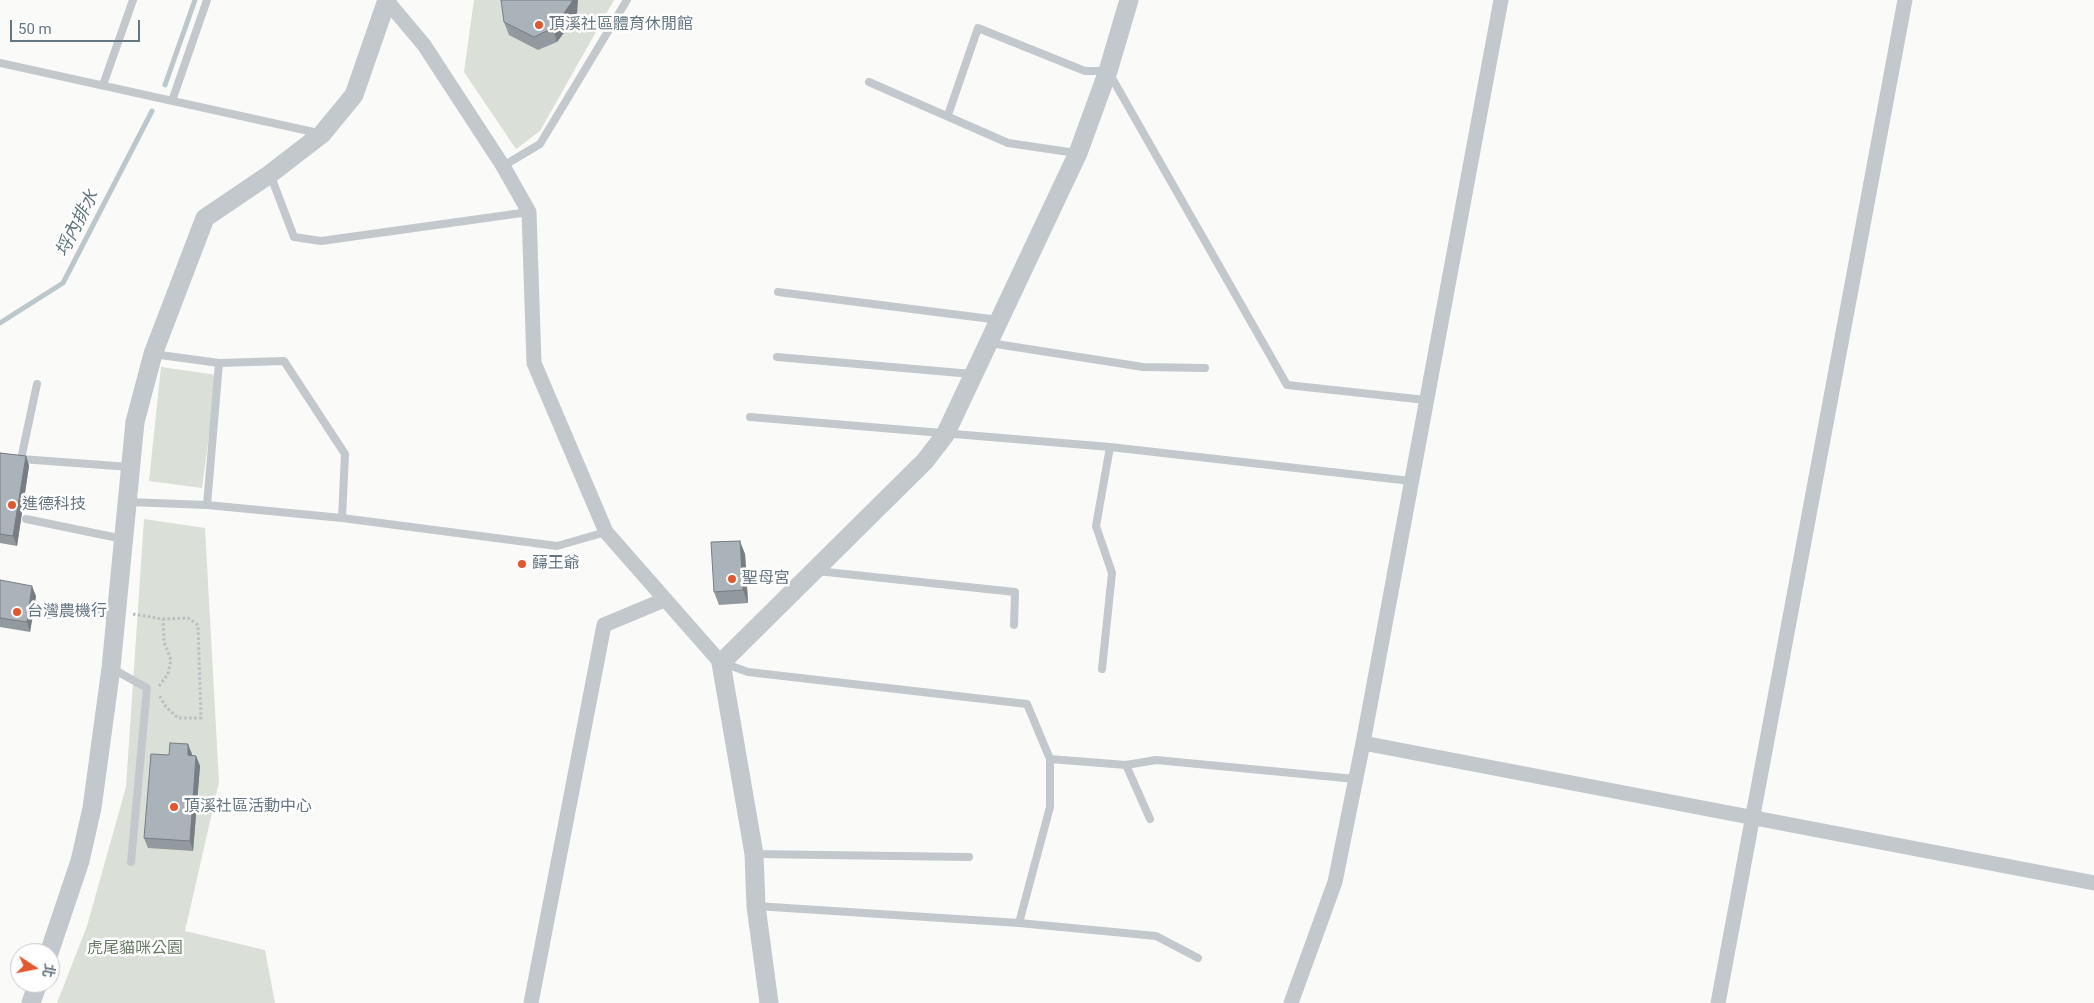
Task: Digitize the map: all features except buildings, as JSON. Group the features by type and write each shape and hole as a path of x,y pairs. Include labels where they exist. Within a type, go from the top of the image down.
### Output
{"street":[{"path":"386,0 424,46 503,166 529,212 534,363 606,532 721,663 754,854 756,906 769,1003"},
{"path":"51,943 80,861 92,808 111,668 135,422 153,354 205,218 270,174 322,134 354,95 386,0"},
{"path":"721,663 925,461 945,435 1078,153 1108,71 1129,0"},
{"path":"1291,1003 1335,882 1363,743 1501,0"},
{"path":"1718,1003 1905,0"},
{"path":"531,1003 604,625 664,600"},
{"path":"1363,743 2094,882"}],"lane":[{"path":"103,85 133,0"},
{"path":"172,101 207,0"},
{"path":"503,166 540,144 627,0"},
{"path":"948,115 978,28 1085,71 1108,71 1286,385 1426,400"},
{"path":"0,63 322,134"},
{"path":"869,82 948,115 1008,143 1078,153"},
{"path":"270,174 294,237 321,241 529,212"},
{"path":"778,292 999,320"},
{"path":"988,343 1143,367 1205,368"},
{"path":"153,354 219,363 284,362 346,454 342,518"},
{"path":"777,357 973,374"},
{"path":"207,505 219,363"},
{"path":"37,384 21,459 130,468"},
{"path":"750,417 945,435 1110,447 1411,481"},
{"path":"1102,669 1112,573 1096,526 1110,447"},
{"path":"126,502 207,505 342,518 558,546 606,532"},
{"path":"26,519 123,539"},
{"path":"815,570 1015,592 1014,625"},
{"path":"48,614 116,615"},
{"path":"721,663 748,672 1027,704 1050,759 1050,807 1019,922"},
{"path":"111,668 147,688 131,862"},
{"path":"1050,759 1126,765 1156,760 1355,779"},
{"path":"1126,765 1150,818"},
{"path":"754,854 970,857"},
{"path":"756,906 1019,922 1156,936 1198,958"}],"path":[{"path":"133,605 132,614 163,619 188,618 198,626 201,718 178,718 166,707 156,689 168,674 171,660 164,642 163,619"}],"green space":[{"path":"474,0 614,0 540,131 516,149 464,72"},
{"path":"161,367 217,375 202,488 149,481"},
{"name":"虎尾貓咪公園","path":"144,519 205,528 219,782 185,931 265,950 275,1003 57,1003 87,926 126,787"}],"waterway":[{"name":"埒內排水","path":"165,85 195,0"},
{"name":"埒內排水","path":"0,323 63,283 152,111"}],"place":[{"name":"頂溪社區體育休閒館","path":"539,25"},
{"name":"進德科技","path":"12,505"},
{"name":"蘬王爺","path":"522,564"},
{"name":"聖母宮","path":"732,579"},
{"name":"台灣農機行","path":"17,612"},
{"name":"頂溪社區活動中心","path":"174,807"}]}
